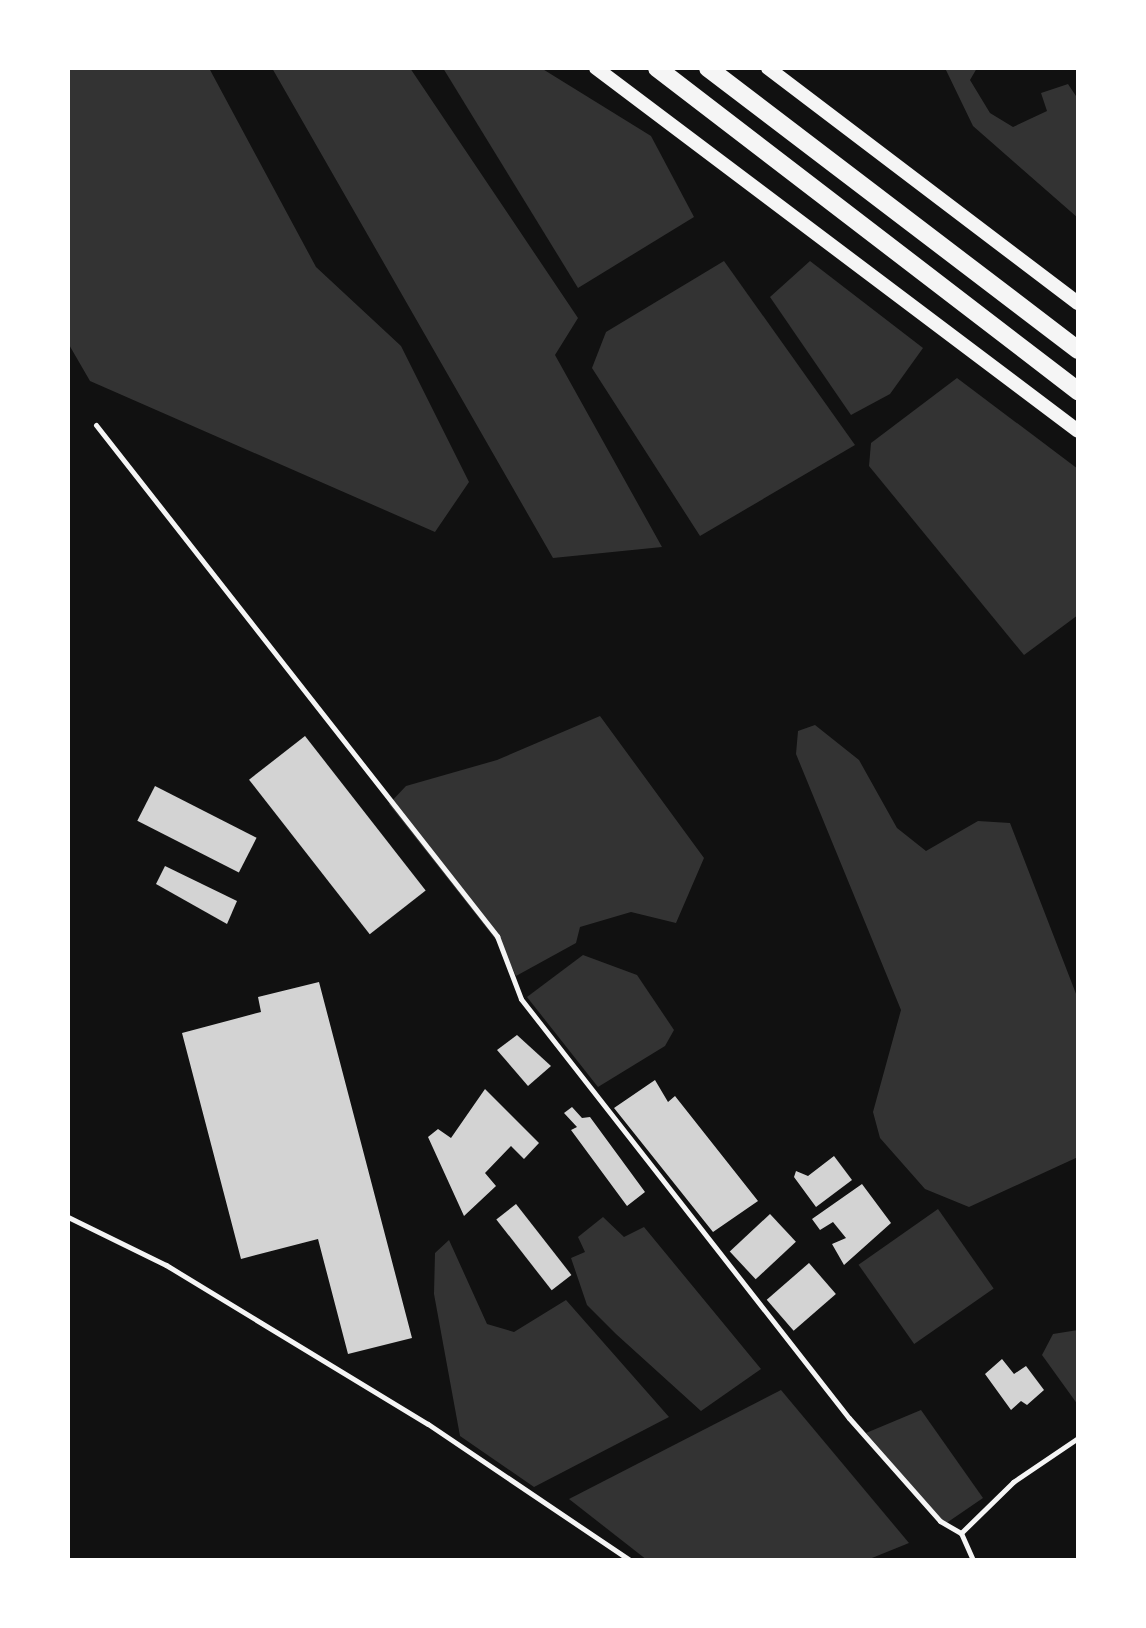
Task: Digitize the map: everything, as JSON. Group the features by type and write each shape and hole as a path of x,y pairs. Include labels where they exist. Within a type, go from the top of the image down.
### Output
{"highway":[{"path":"657,68 1078,391"},
{"path":"708,68 1078,350"}],"street":[{"path":"596,68 1078,431"},
{"path":"768,68 1078,303"}],"lane":[{"path":"96,425 498,936 521,999 670,1192 874,1446 940,1520 961,1533 973,1560"},
{"path":"68,1217 166,1265 412,1414 585,1524 630,1560"},
{"path":"961,1533 1013,1482 1078,1438"}],"shaded area":[{"path":"68,68 209,68 316,267 401,346 469,482 435,532 90,381 68,343"},
{"path":"272,68 410,68 578,318 555,355 662,547 553,558"},
{"path":"443,68 541,68 651,136 694,217 578,288"},
{"path":"945,68 977,68 970,80 990,113 1013,127 1047,111 1041,93 1068,84 1078,99 1078,218 973,126"},
{"path":"724,261 855,445 700,536 592,368 606,332"},
{"path":"810,261 923,348 890,394 851,415 770,297"},
{"path":"957,378 1078,469 1078,615 1024,655 869,466 871,443"},
{"path":"600,716 704,858 676,923 631,912 580,927 576,943 516,976 504,950 389,804 406,786 497,760"},
{"path":"815,725 859,760 897,828 926,851 978,821 1010,823 1078,999 1078,1157 969,1207 925,1189 880,1138 873,1112 901,1010 796,754 798,731"},
{"path":"583,955 637,975 674,1030 665,1046 598,1087 527,997"},
{"path":"938,1209 994,1288 914,1344 859,1265"},
{"path":"603,1217 624,1237 644,1227 761,1369 701,1411 616,1334 587,1305 571,1258 585,1252 578,1237"},
{"path":"449,1240 487,1324 514,1332 566,1300 669,1417 534,1487 460,1436 434,1294 435,1253"},
{"path":"1078,1330 1078,1405 1042,1355 1053,1334"},
{"path":"781,1390 909,1543 867,1560 647,1560 569,1499"},
{"path":"921,1410 983,1498 945,1524 866,1433"}],"building":[{"path":"305,736 426,890 370,934 249,780"},
{"path":"155,786 257,838 239,873 137,821"},
{"path":"165,866 237,901 227,924 156,884"},
{"path":"319,982 412,1338 348,1354 318,1239 241,1259 182,1033 261,1012 258,997"},
{"path":"517,1035 551,1066 528,1086 497,1050"},
{"path":"655,1080 668,1102 675,1096 758,1201 713,1232 614,1108"},
{"path":"485,1089 539,1143 524,1159 511,1146 485,1173 496,1186 464,1216 428,1137 438,1129 451,1138"},
{"path":"572,1107 582,1118 590,1117 645,1192 627,1206 571,1130 577,1127 564,1113"},
{"path":"834,1156 852,1180 816,1207 794,1177 796,1171 808,1176"},
{"path":"862,1184 891,1223 844,1265 832,1244 846,1238 833,1222 820,1230 812,1219"},
{"path":"516,1204 571,1275 552,1290 496,1219"},
{"path":"770,1214 796,1242 756,1279 730,1252"},
{"path":"809,1263 836,1294 794,1331 767,1300"},
{"path":"1002,1359 1014,1374 1026,1366 1044,1390 1027,1405 1021,1401 1011,1410 985,1374"}]}
